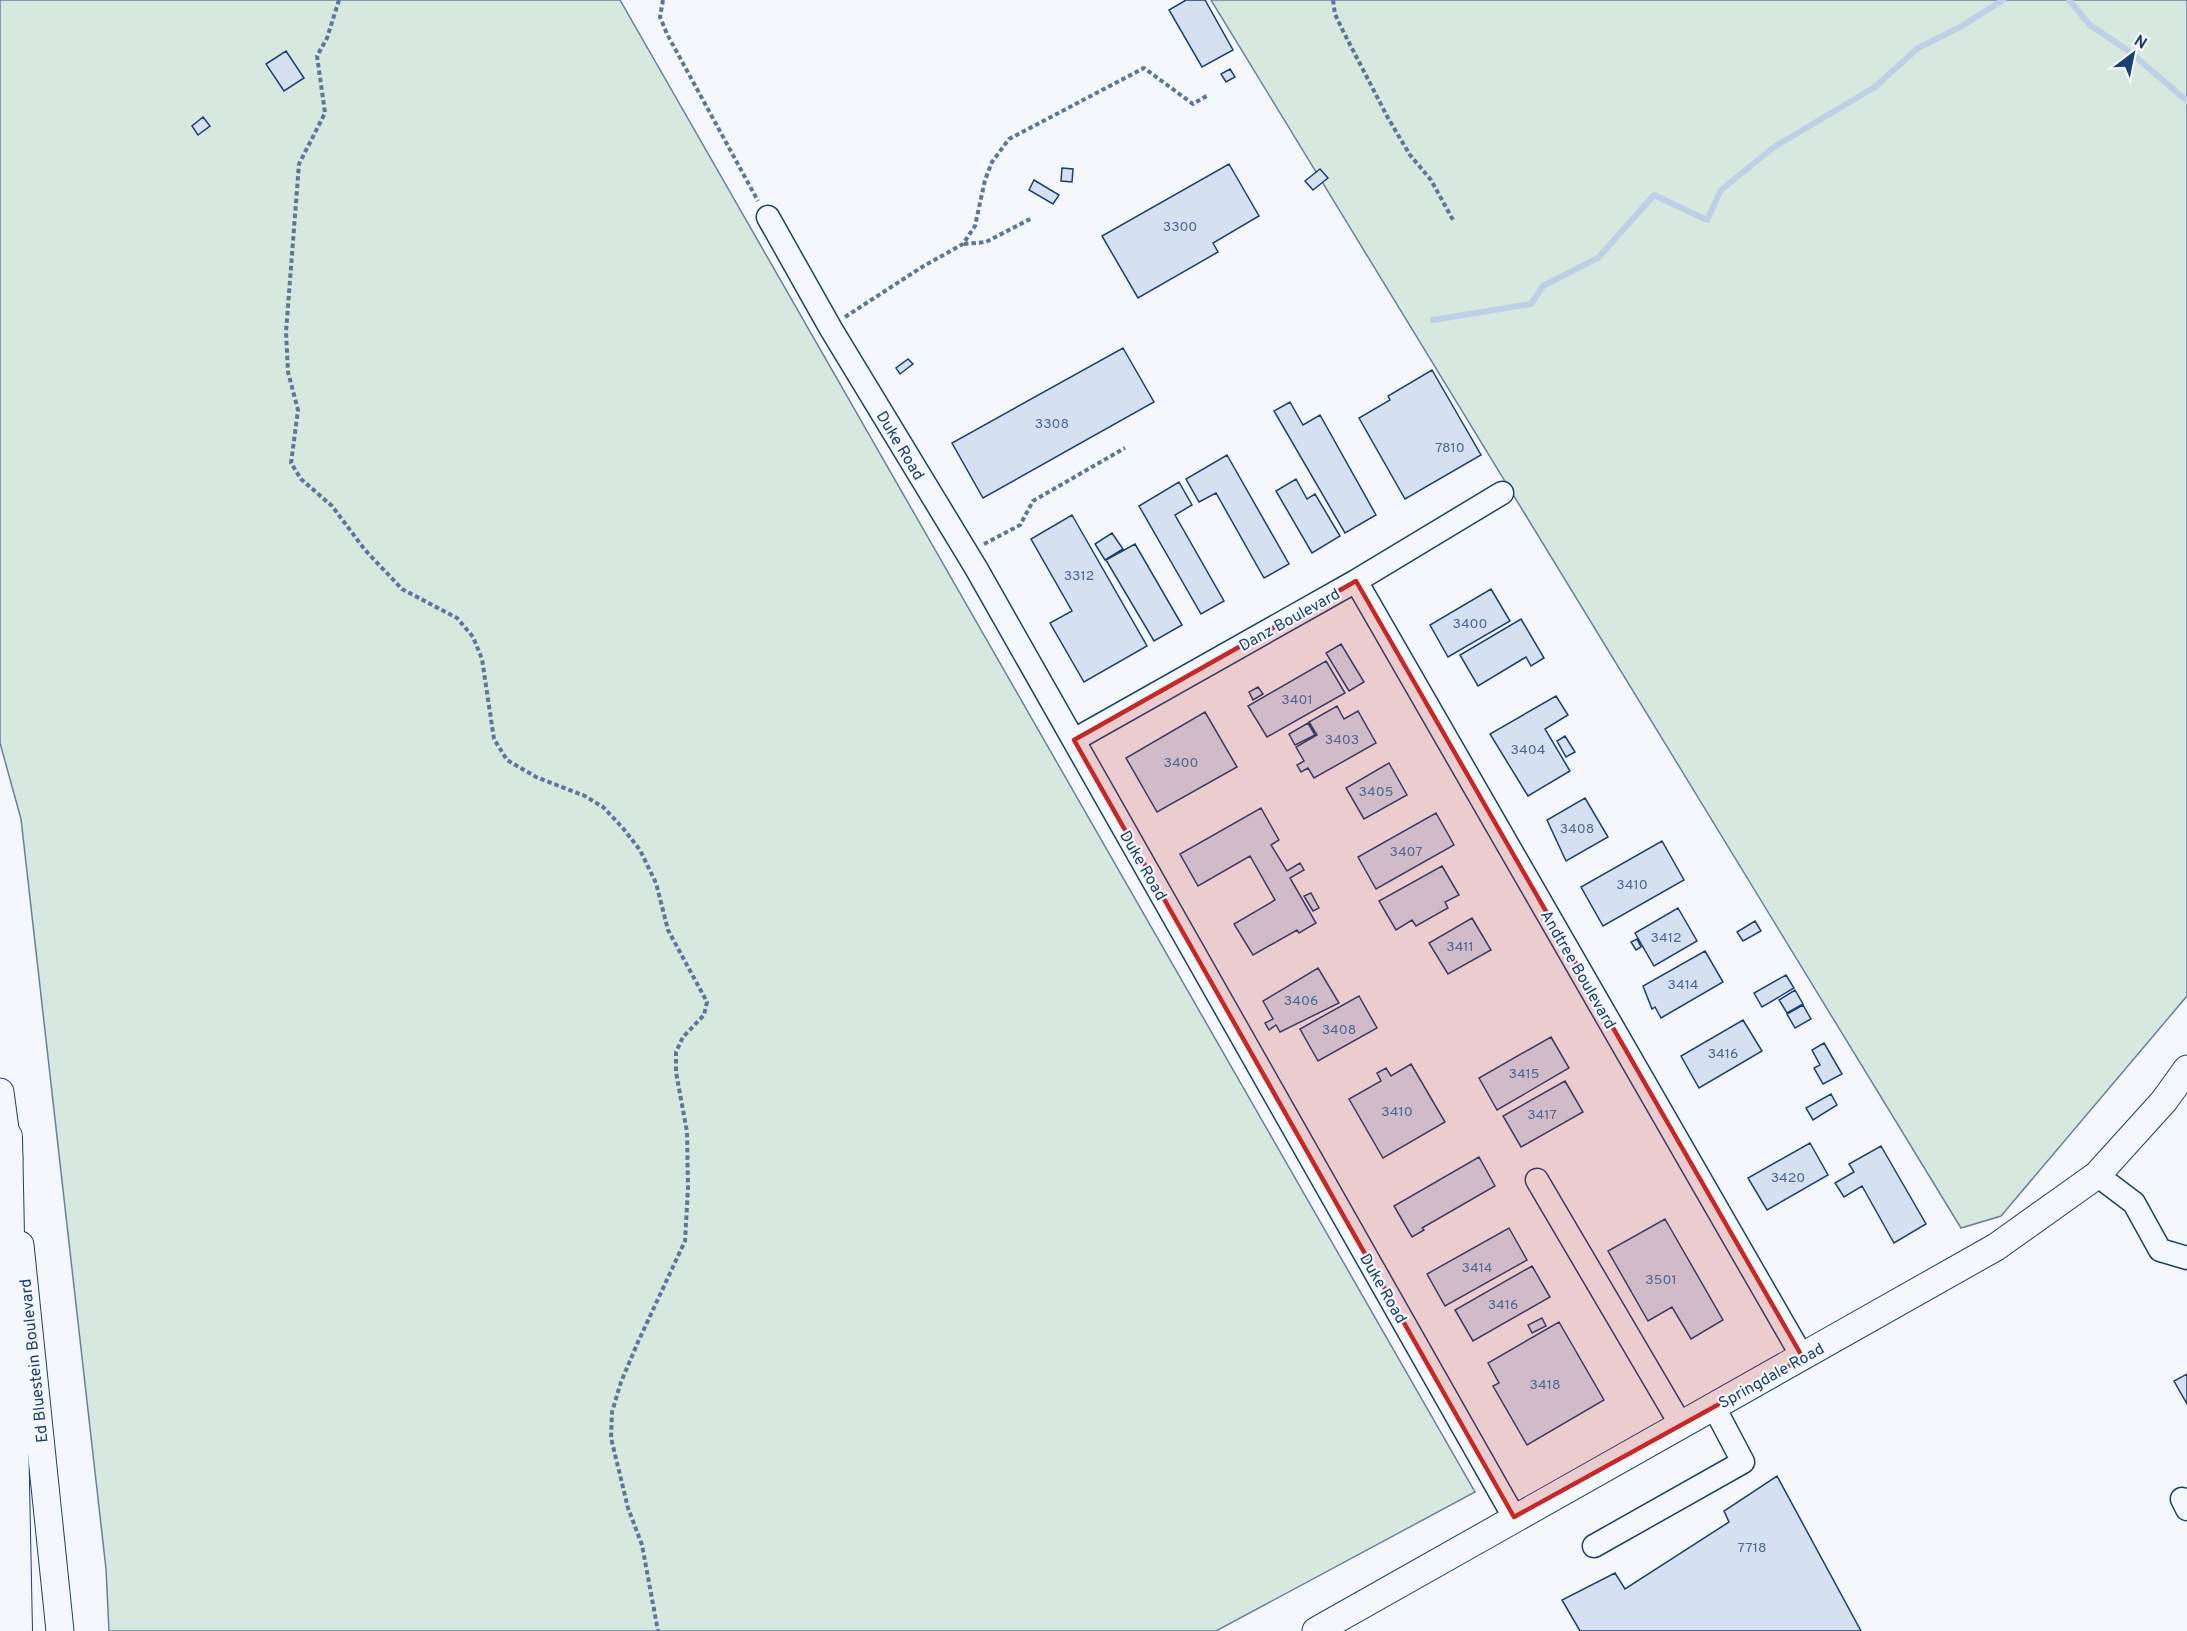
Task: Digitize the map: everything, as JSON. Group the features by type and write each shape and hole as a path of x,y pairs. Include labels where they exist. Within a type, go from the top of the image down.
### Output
{"highway":[{"path":"6,1137 16,1631"}],"main road":[{"name":"Springdale Road","path":"1316,1631 1514,1517 1803,1358 1996,1247 2097,1175 2164,1101 2187,1070"},
{"name":"Ed Bluestein Boulevard","path":"0,1092 25,1280 60,1631"}],"street":[{"name":"Duke Road","path":"768,217 831,329 967,553 1514,1517"},
{"name":"Danz Boulevard","path":"1074,741 1356,581 1502,493"},
{"name":"Andtree Boulevard","path":"1356,581 1803,1358"},
{"path":"2097,1175 2134,1203 2160,1250 2187,1258"},
{"path":"1537,1180 1681,1425"},
{"path":"1594,1546 1743,1462 1714,1407"}],"path":[{"path":"339,0 327,38 317,56 325,113 298,164 292,281 286,332 288,372 298,410 291,463 301,479 332,506 365,550 402,589 457,618 473,637 482,659 494,739 507,760 536,777 585,796 603,807 622,826 640,850 656,883 668,930 707,1002 704,1015 683,1037 676,1052 676,1072 687,1132 688,1188 685,1240 621,1382 612,1412 611,1438 628,1508 642,1545 658,1631"},
{"path":"663,0 660,17 667,34 768,217"},
{"path":"1333,0 1335,14 1343,32 1388,118 1410,155 1431,180 1453,220"},
{"path":"831,329 859,306 963,244 975,226 985,180 993,162 1010,139 1144,68 1193,104 1208,95"},
{"path":"963,244 986,242 1032,218"},
{"path":"967,553 1020,525 1034,501 1125,448"}],"highlighted area":[{"path":"1356,581 1803,1358 1514,1517 1074,740"}],"shaded area":[{"path":"0,0 620,0 1475,1492 1216,1631 109,1631 106,1569 21,819 0,743"},
{"path":"1211,0 2187,0 2187,996 2001,1216 1961,1228"}],"building":[{"path":"1186,0 1205,0 1233,50 1202,67 1169,10"},
{"path":"286,51 304,78 284,91 266,64"},
{"path":"1230,69 1235,77 1226,82 1221,74"},
{"path":"203,117 210,126 198,135 192,126"},
{"path":"1229,164 1259,216 1213,243 1218,252 1138,298 1102,236"},
{"path":"1062,168 1073,169 1072,182 1061,181"},
{"path":"1320,169 1328,178 1313,190 1305,181"},
{"path":"1034,180 1059,195 1053,204 1029,190"},
{"path":"1123,348 1154,402 983,498 952,443"},
{"path":"908,359 913,364 900,374 896,368"},
{"path":"1432,370 1481,455 1405,499 1359,418 1390,400 1388,396"},
{"path":"1290,402 1303,425 1320,415 1376,515 1345,533 1274,411"},
{"path":"1227,455 1289,564 1264,578 1216,493 1199,502 1186,479"},
{"path":"1296,479 1307,499 1315,494 1340,536 1312,553 1276,491"},
{"path":"1179,482 1192,505 1175,515 1224,601 1201,614 1139,506"},
{"path":"1072,515 1147,646 1084,682 1050,623 1072,611 1031,539"},
{"path":"1112,533 1123,549 1105,560 1095,544"},
{"path":"1135,544 1182,625 1154,641 1106,560"},
{"path":"1491,589 1510,621 1448,657 1430,625"},
{"path":"1521,619 1544,658 1531,666 1526,657 1478,686 1460,655"},
{"path":"1341,644 1364,682 1349,691 1326,653"},
{"path":"1326,661 1345,693 1267,737 1248,706"},
{"path":"1258,687 1263,694 1253,700 1249,692"},
{"path":"1556,696 1568,715 1545,729 1570,771 1528,796 1490,734"},
{"path":"1337,706 1344,719 1358,711 1376,743 1314,778 1308,768 1301,772 1297,765 1304,761 1296,747 1317,735 1309,722"},
{"path":"1205,712 1237,767 1157,812 1126,758"},
{"path":"1308,723 1315,735 1295,745 1289,734"},
{"path":"1565,736 1575,752 1566,757 1557,741"},
{"path":"1389,763 1407,795 1364,819 1346,788"},
{"path":"1585,798 1608,837 1566,861 1547,820"},
{"path":"1261,808 1279,840 1271,845 1287,871 1300,863 1304,870 1290,878 1316,923 1299,933 1297,930 1253,955 1234,924 1275,900 1250,856 1198,886 1180,854"},
{"path":"1436,813 1454,845 1376,889 1358,857"},
{"path":"1662,841 1684,880 1603,926 1581,887"},
{"path":"1442,866 1459,895 1445,902 1448,908 1416,926 1412,920 1396,930 1379,901"},
{"path":"1311,893 1319,908 1313,911 1304,896"},
{"path":"1678,908 1697,941 1654,966 1635,933"},
{"path":"1472,918 1491,950 1448,974 1429,943"},
{"path":"1755,921 1761,931 1743,941 1737,932"},
{"path":"1637,939 1641,947 1636,950 1631,942"},
{"path":"1705,951 1723,982 1661,1018 1655,1007 1652,1009 1643,986"},
{"path":"1318,968 1339,1003 1280,1032 1276,1025 1269,1030 1265,1023 1273,1019 1263,1001"},
{"path":"1786,975 1794,988 1762,1007 1754,993"},
{"path":"1795,990 1803,1004 1787,1013 1779,1000"},
{"path":"1359,996 1377,1028 1318,1061 1300,1029"},
{"path":"1803,1005 1811,1019 1795,1028 1787,1014"},
{"path":"1743,1020 1762,1051 1699,1088 1681,1056"},
{"path":"1551,1037 1569,1068 1497,1110 1479,1078"},
{"path":"1824,1043 1842,1074 1823,1084 1814,1068 1820,1065 1812,1050"},
{"path":"1411,1064 1445,1122 1383,1158 1349,1099 1381,1081 1377,1073 1386,1068 1391,1076"},
{"path":"1565,1081 1583,1112 1521,1147 1503,1116"},
{"path":"1831,1094 1837,1105 1813,1120 1806,1108"},
{"path":"1810,1143 1828,1175 1767,1210 1748,1178"},
{"path":"1881,1146 1926,1224 1894,1243 1862,1186 1844,1197 1835,1183 1854,1172 1849,1164"},
{"path":"1479,1157 1495,1186 1422,1228 1424,1230 1412,1237 1394,1206"},
{"path":"1665,1219 1723,1320 1691,1339 1672,1307 1648,1321 1608,1251"},
{"path":"1509,1228 1527,1260 1445,1306 1427,1274"},
{"path":"1532,1266 1550,1297 1473,1341 1455,1310"},
{"path":"1542,1318 1546,1326 1532,1333 1528,1325"},
{"path":"1559,1322 1604,1400 1527,1445 1493,1386 1499,1383 1488,1363"},
{"path":"2187,1374 2187,1404 2174,1381"},
{"path":"1777,1476 1861,1631 1580,1631 1562,1600 1615,1573 1625,1589 1729,1522 1724,1511"}],"waterway":[{"path":"1433,320 1531,304 1543,286 1598,258 1654,195 1707,220 1721,190 1774,147 1875,87 1918,48 1962,26 2003,0"},
{"path":"2069,0 2090,25 2130,52 2187,101"}]}
